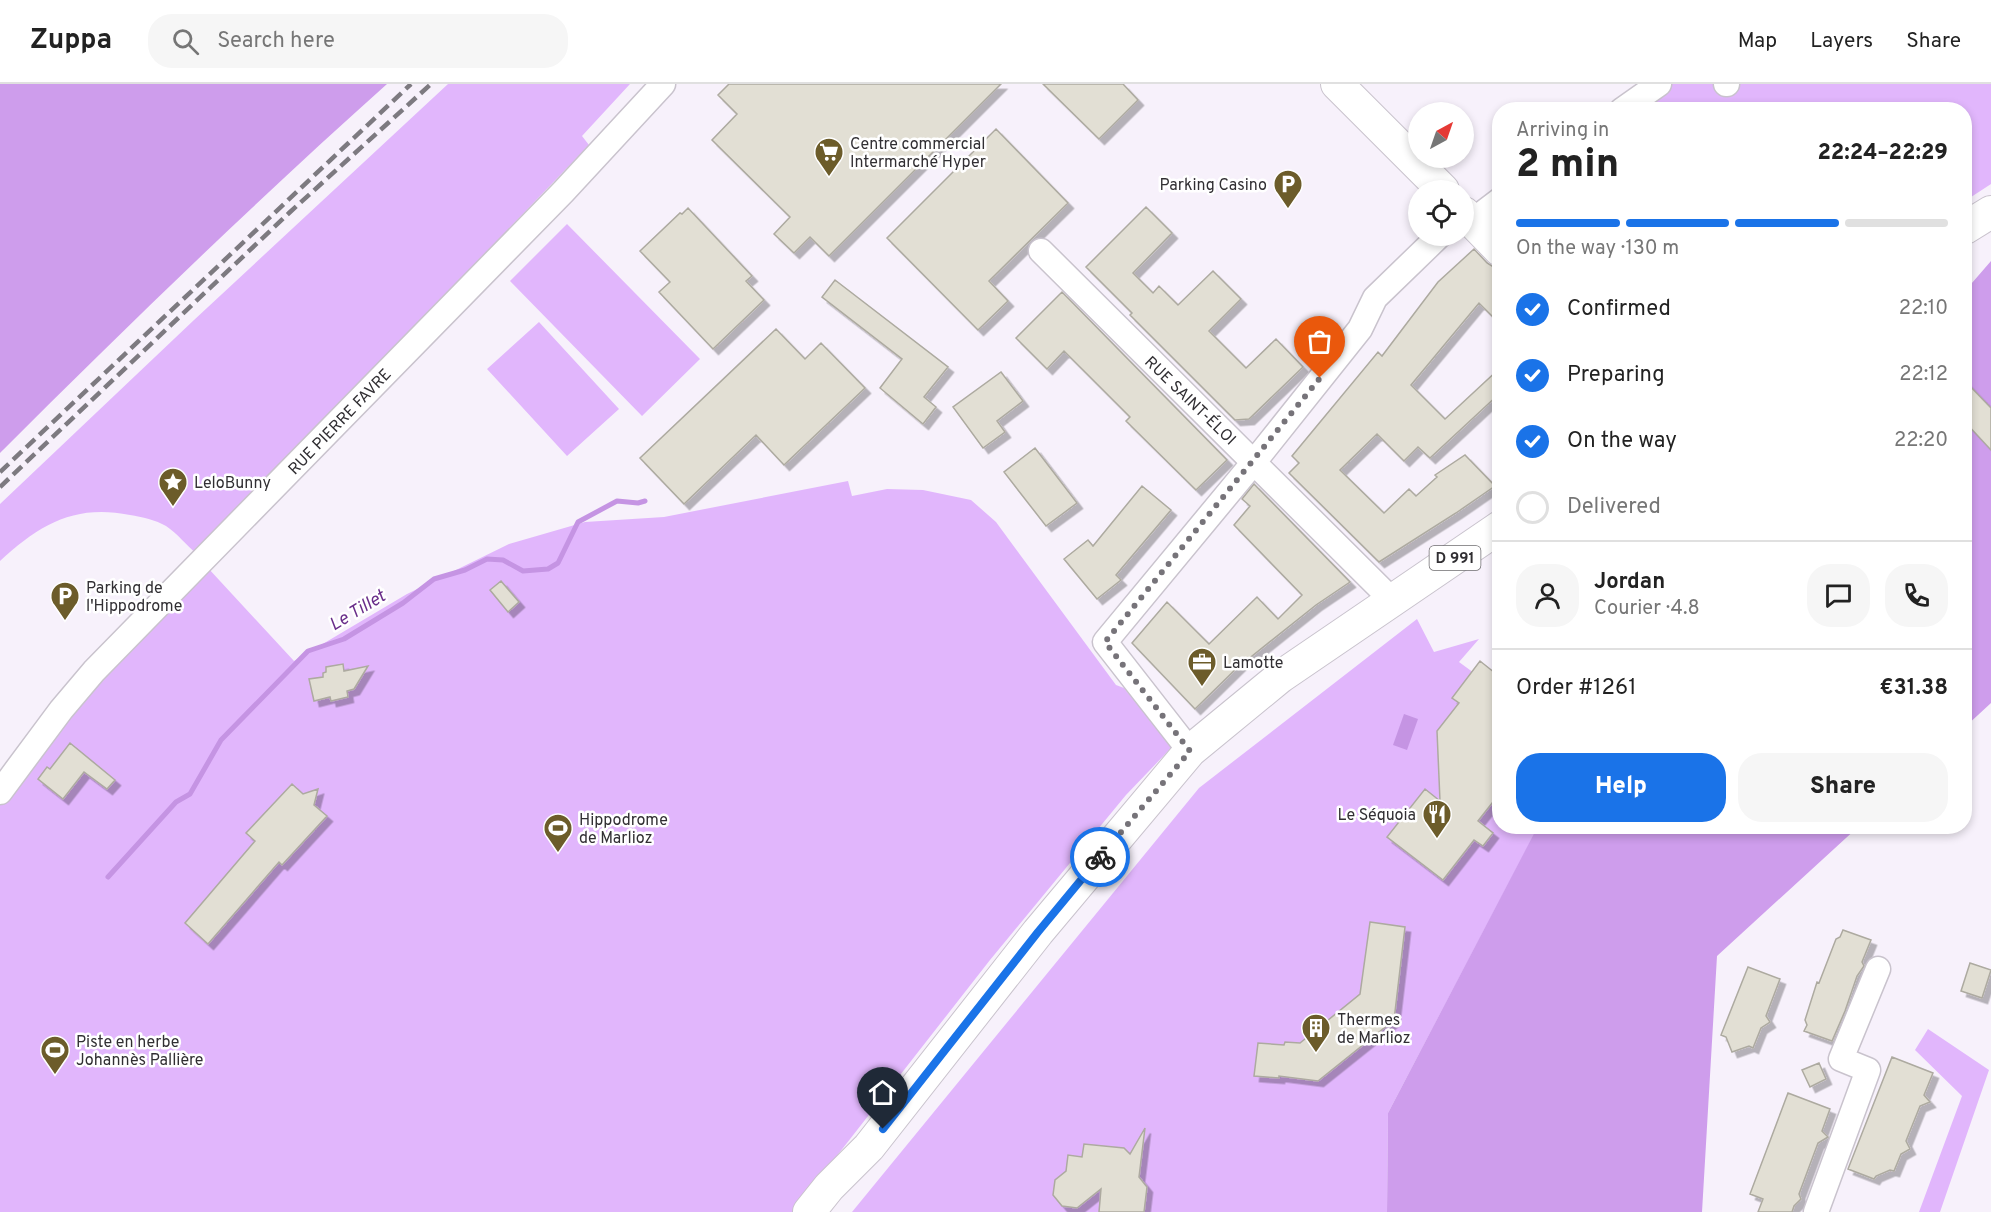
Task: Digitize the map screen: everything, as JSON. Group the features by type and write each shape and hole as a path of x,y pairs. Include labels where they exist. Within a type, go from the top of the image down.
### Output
{"main road":[{"path":"1337,84 1433,180"},
{"path":"1474,224 1492,242"},
{"name":"D 991","path":"1221,727 1280,677 1492,532"},
{"name":"D 991","path":"1401,595 1492,557"},
{"path":"809,1212 829,1187 869,1147 1038,932 1152,795 1190,751 1221,727"},
{"path":"1152,795 1195,758 1221,727"},
{"path":"828,1212 840,1197 869,1147"}],"street":[{"name":"RUE PIERRE FAVRE","path":"0,792 61,710 94,671 555,200 663,84"},
{"path":"1633,102 1659,84"},
{"path":"1474,215 1492,204"},
{"path":"1190,751 1105,642 1254,462 1360,329 1375,298 1429,246"},
{"name":"RUE SAINT-ÉLOI","path":"1041,251 1254,462 1401,595"},
{"path":"1816,1212 1868,1070 1841,1059 1878,969"}],"shaded area":[{"path":"0,84 387,84 191,266 0,453"},
{"path":"448,84 630,84 582,136 589,145 197,554 170,529 158,522 130,515 92,512 59,520 44,527 0,561 0,504"},
{"path":"1668,84 1991,84 1991,184 1972,196 1972,102 1644,102"},
{"path":"567,224 700,359 642,416 510,281"},
{"path":"1991,261 1991,703 1972,721 1972,283"},
{"path":"539,322 619,409 567,456 487,369"},
{"name":"Hippodrome de Marlioz","path":"848,481 852,496 887,489 923,490 971,500 996,522 1116,685 1124,688 1172,747 1126,795 990,960 793,1212 0,1212 0,805 94,687 208,568 294,661 407,594 509,544 585,522 664,517"},
{"path":"1417,619 1434,652 1479,639 1459,662 1492,686 1492,834 1534,834 1388,1113 1387,1212 852,1212 1199,788"},
{"path":"1404,714 1418,719 1407,750 1393,745"},
{"path":"1534,834 1850,834 1717,956 1702,1212 1387,1212 1388,1113"},
{"path":"1928,1029 1989,1070 1940,1212 1919,1212 1962,1096 1915,1050"}],"building":[{"name":"Centre commercial Intermarché Hyper","path":"729,84 1001,84 829,256 810,237 794,253 774,234 790,217 712,140 737,114 718,95"},
{"path":"1043,84 1123,84 1138,100 1099,139"},
{"path":"996,129 1068,203 989,281 1008,301 978,330 887,238"},
{"path":"1146,207 1172,233 1133,273 1153,293 1159,286 1178,305 1213,271 1241,299 1209,331 1246,368 1276,339 1303,367 1249,419 1235,420 1130,315 1132,313 1086,267"},
{"path":"688,208 752,276 746,281 764,300 713,349 659,292 670,282 640,251"},
{"path":"1474,249 1492,266 1492,316 1479,303 1411,385 1445,419 1492,375 1492,400 1430,458 1418,447 1404,461 1377,434 1340,470 1384,513 1409,489 1416,496 1437,477 1435,475 1465,455 1492,483 1492,488 1379,562 1289,473 1299,463 1292,456 1378,352 1382,356 1438,282"},
{"path":"835,280 948,367 924,397 936,407 923,424 880,388 902,359 822,297"},
{"path":"1062,292 1227,460 1196,490 1126,421 1130,417 1064,351 1047,369 1016,338"},
{"path":"776,329 805,359 821,343 865,388 784,465 756,435 684,504 640,458"},
{"path":"1001,372 1023,401 997,421 1005,432 983,448 953,407"},
{"path":"1972,388 1991,408 1991,450 1972,430"},
{"path":"1035,448 1077,503 1046,526 1004,472"},
{"path":"1254,484 1350,582 1246,659 1195,709 1132,643 1167,602 1209,644 1257,597 1278,619 1302,595 1234,525 1250,506 1242,499"},
{"path":"1142,486 1171,510 1116,575 1121,580 1097,599 1064,559 1088,540 1093,546"},
{"path":"501,581 519,602 508,612 490,590"},
{"path":"1480,661 1492,671 1492,803 1478,821 1492,834 1483,846 1474,840 1443,880 1387,837 1425,789 1440,801 1437,731 1459,703 1452,698"},
{"path":"343,664 344,671 368,666 354,689 347,691 348,697 331,701 330,697 314,701 309,679 323,677 326,667"},
{"path":"70,743 115,780 107,789 84,772 63,799 38,779 47,767 50,769"},
{"path":"292,784 303,794 318,789 314,805 327,816 282,865 279,862 208,944 185,923 255,841 246,833"},
{"name":"Thermes de Marlioz","path":"1370,922 1405,927 1394,1020 1318,1081 1279,1076 1279,1078 1254,1076 1258,1043 1284,1045 1285,1042 1300,1043 1360,994"},
{"path":"1843,930 1871,940 1862,962 1864,966 1857,976 1832,1041 1804,1031 1807,1025 1805,1020 1817,982 1819,983 1836,939 1840,937"},
{"path":"1970,963 1991,970 1982,998 1961,991"},
{"path":"1748,967 1780,979 1766,1016 1770,1022 1761,1028 1753,1048 1749,1046 1732,1052 1726,1037 1721,1035"},
{"path":"1892,1057 1933,1073 1924,1095 1930,1102 1920,1106 1906,1141 1910,1149 1901,1154 1894,1171 1890,1170 1874,1179 1848,1169"},
{"path":"1819,1063 1826,1079 1810,1087 1802,1070"},
{"path":"1788,1093 1830,1109 1822,1131 1828,1137 1818,1143 1799,1194 1801,1199 1792,1212 1758,1212 1763,1199 1750,1194"},
{"path":"1145,1128 1139,1177 1147,1187 1144,1212 1099,1212 1101,1189 1077,1208 1062,1206 1053,1195 1055,1180 1066,1171 1068,1155 1082,1157 1084,1144 1124,1148 1130,1154"}],"waterway":[{"name":"Le Tillet","path":"108,877 176,802 190,794 221,740 308,651 344,639 403,603 434,579 465,570 487,559 503,560 523,571 548,569 558,563 578,522 617,501 638,503 645,501"}],"railway":[{"path":"0,472 411,84"},
{"path":"0,487 289,213 431,84"}],"way so far":[{"path":"1100,857 1190,751 1105,642 1254,462 1320,378"}],"place":[{"name":"Centre commercial Intermarché Hyper","path":"829,178"},
{"name":"Parking Casino","path":"1288,210"},
{"name":"LeloBunny","path":"173,508"},
{"name":"Parking de l'Hippodrome","path":"65,622"},
{"name":"Lamotte","path":"1202,688"},
{"name":"Le Séquoia","path":"1437,840"},
{"name":"Hippodrome de Marlioz","path":"558,854"},
{"name":"Thermes de Marlioz","path":"1316,1054"},
{"name":"Piste en herbe Johannès Pallière","path":"55,1076"}],"route":[{"path":"883,1129 1100,857"}]}
